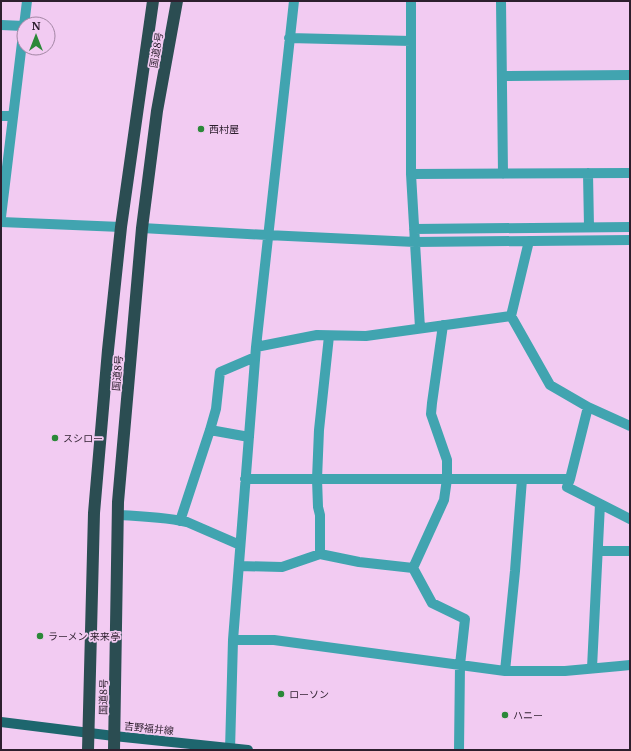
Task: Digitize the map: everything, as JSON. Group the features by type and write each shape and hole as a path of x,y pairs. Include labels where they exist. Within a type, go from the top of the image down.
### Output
{"highway":[{"name":"国道8号","path":"88,750 94,512 108,350 121,227 153,1"},
{"name":"国道8号","path":"114,750 118,502 142,228 157,111 177,1"}],"main road":[{"name":"吉野福井線","path":"1,722 248,750"}],"street":[{"path":"25,16 27,1"},
{"path":"230,749 233,640 255,352 294,1"},
{"path":"411,1 411,174 420,328"},
{"path":"501,1 502,174"},
{"path":"1,25 16,26"},
{"path":"289,38 411,41"},
{"path":"1,217 20,56"},
{"path":"502,76 630,75"},
{"path":"1,116 13,116"},
{"path":"588,173 589,227"},
{"path":"411,174 630,173"},
{"path":"1,222 121,227"},
{"path":"414,228 630,227"},
{"path":"142,228 415,242 630,240"},
{"path":"529,241 511,316 550,386 588,407 630,426"},
{"path":"180,521 216,409 220,372 255,352 317,335 366,336 511,316"},
{"path":"413,568 444,500 447,479 447,460 431,414 443,325"},
{"path":"320,554 320,515 318,507 317,479 319,430 329,336"},
{"path":"588,407 567,487 630,519"},
{"path":"210,430 249,437"},
{"path":"245,478 570,479"},
{"path":"505,671 522,479"},
{"path":"592,668 600,504"},
{"path":"118,515 169,518 187,522 240,545"},
{"path":"598,551 630,551"},
{"path":"239,566 282,567 320,554 359,562 413,568"},
{"path":"413,568 432,603 465,619 460,665 459,750"},
{"path":"233,640 274,640 505,671 565,671 630,665"}],"place":[{"name":"西村屋","path":"201,129"},
{"name":"スシロー","path":"55,438"},
{"name":"ラーメン 来来亭","path":"40,636"},
{"name":"ローソン","path":"281,694"},
{"name":"ハニー","path":"505,715"}]}
